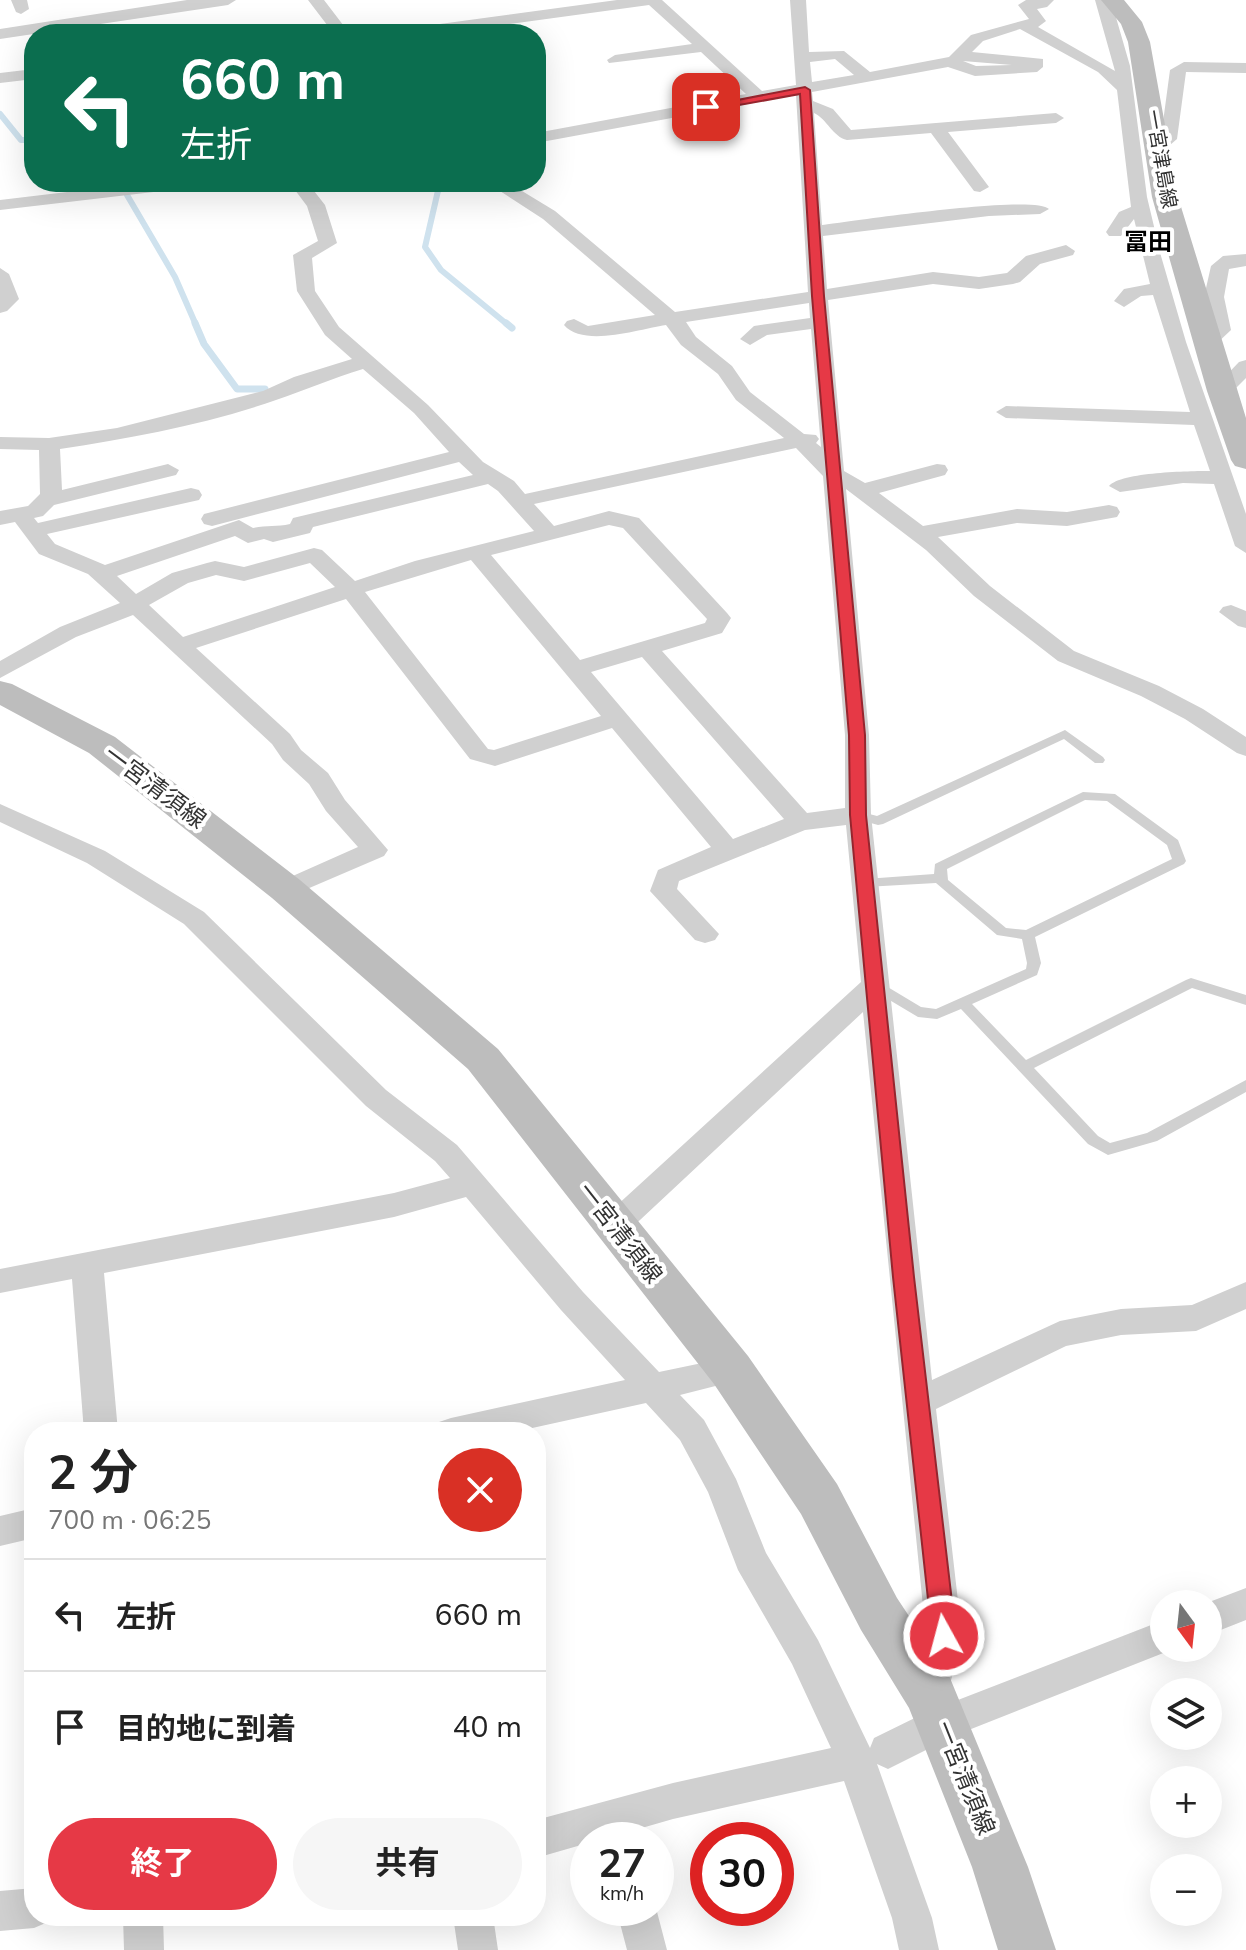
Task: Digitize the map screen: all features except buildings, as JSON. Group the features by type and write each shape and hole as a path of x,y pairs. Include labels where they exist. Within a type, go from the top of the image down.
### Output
{"main road":[{"name":"一宮津島線","path":"1112,0 1131,22 1139,42 1165,197 1222,391 1246,460"},
{"name":"一宮清須線","path":"0,691 102,745 286,889 483,1059 731,1370 819,1499 879,1614 937,1709 1000,1867 1027,1950"}],"street":[{"path":"61,24 228,0"},
{"path":"316,0 334,24"},
{"path":"476,24 652,0 760,98"},
{"path":"798,0 830,435 857,735 858,815 944,1636 937,1709"},
{"path":"954,59 990,27 1027,26 1038,21 1026,5 1042,4 1046,0"},
{"path":"1103,0 1122,66 1141,209 1162,290 1203,424 1246,546"},
{"path":"1027,26 1104,69 1118,85 1123,86"},
{"path":"0,34 24,30"},
{"path":"615,60 705,47"},
{"path":"803,58 838,54 868,78"},
{"path":"546,136 760,98 805,97 868,78 954,59 1037,62 1031,69 976,74 954,59"},
{"path":"1157,147 1169,139 1178,70 1184,67 1246,68"},
{"path":"0,78 24,75"},
{"path":"805,97 827,113 847,135 1056,118"},
{"path":"936,128 980,187"},
{"path":"0,205 111,192"},
{"path":"306,192 316,205 328,243 302,255 306,291 332,331 421,409 463,455 506,486 549,534"},
{"path":"511,192 549,215 679,326 688,341 725,370 743,396 813,451 834,475 862,491 918,534 982,591 1066,656 1150,691 1194,714 1246,748"},
{"path":"816,231 989,211 1040,209"},
{"path":"1115,232 1125,216 1141,209"},
{"path":"750,339 761,330 820,309 933,278 979,283 1013,278 1033,260 1066,251"},
{"path":"1207,342 1221,330 1214,297 1220,266 1230,260 1246,260"},
{"path":"0,274 9,299 0,307"},
{"path":"1124,301 1127,294 1134,290 1162,290"},
{"path":"574,325 585,332 665,317 820,309"},
{"path":"0,443 49,444 117,434 270,395 301,381 364,362"},
{"path":"1222,391 1246,366"},
{"path":"1006,412 1203,424"},
{"path":"1167,429 1203,424"},
{"path":"520,501 830,435"},
{"path":"18,521 51,496 49,444"},
{"path":"177,528 463,455"},
{"path":"48,500 168,470"},
{"path":"862,491 937,470"},
{"path":"99,574 239,527 248,536 268,531 273,535 302,528 301,523 492,477"},
{"path":"1120,486 1183,477 1221,478"},
{"path":"18,521 191,495"},
{"path":"918,534 1017,516 1067,519 1109,512"},
{"path":"178,646 283,609 423,566 609,518 631,523 719,618 714,628 576,669"},
{"path":"18,521 47,549 81,560 96,569 281,739 292,755 319,779 335,805 375,850 286,889"},
{"path":"477,553 728,850"},
{"path":"0,671 68,632 135,605 180,578 205,569 244,574 314,555 351,590 479,754 495,758 616,719"},
{"path":"647,648 801,822"},
{"path":"0,812 96,857 194,918 376,1098 446,1153 572,1301 692,1430 724,1489 751,1559 805,1652 872,1756 919,1950"},
{"path":"705,934 663,891 667,876 801,822 858,815"},
{"path":"614,1226 875,985"},
{"path":"0,1281 394,1205 457,1188 470,1181"},
{"path":"87,1264 100,1422"},
{"path":"918,1402 1060,1334 1121,1322 1196,1318 1246,1295"},
{"path":"1210,1311 1246,1321"},
{"path":"497,1422 731,1370"},
{"path":"0,1531 24,1525"},
{"path":"640,1822 872,1756 937,1709 1150,1641"},
{"path":"546,1838 570,1835"},
{"path":"0,1911 24,1909"},
{"path":"143,1926 144,1950"},
{"path":"474,1926 478,1950"},
{"path":"641,1926 647,1950"}],"lane":[{"path":"858,815 878,821 1065,734 1099,760"},
{"path":"1083,796 1110,797 1173,843 1179,861 1028,935 1002,932 942,882 940,867 1083,796"},
{"path":"865,883 941,878"},
{"path":"875,985 918,1012 937,1014 1032,972 1034,963 1028,935"},
{"path":"1024,1067 1191,983 1246,1000"},
{"path":"964,1004 1093,1140 1108,1149 1152,1137 1246,1085"}],"waterway":[{"path":"0,114 24,140"},
{"path":"438,192 425,247 441,270 508,325"},
{"path":"127,195 175,277 196,325"},
{"path":"195,323 204,344 237,389 265,389"},
{"path":"506,323 512,328"}],"district":[{"name":"冨田","path":"1148,242"}],"route":[{"path":"706,107 805,90 818,296 857,735 858,815 944,1636"}]}
